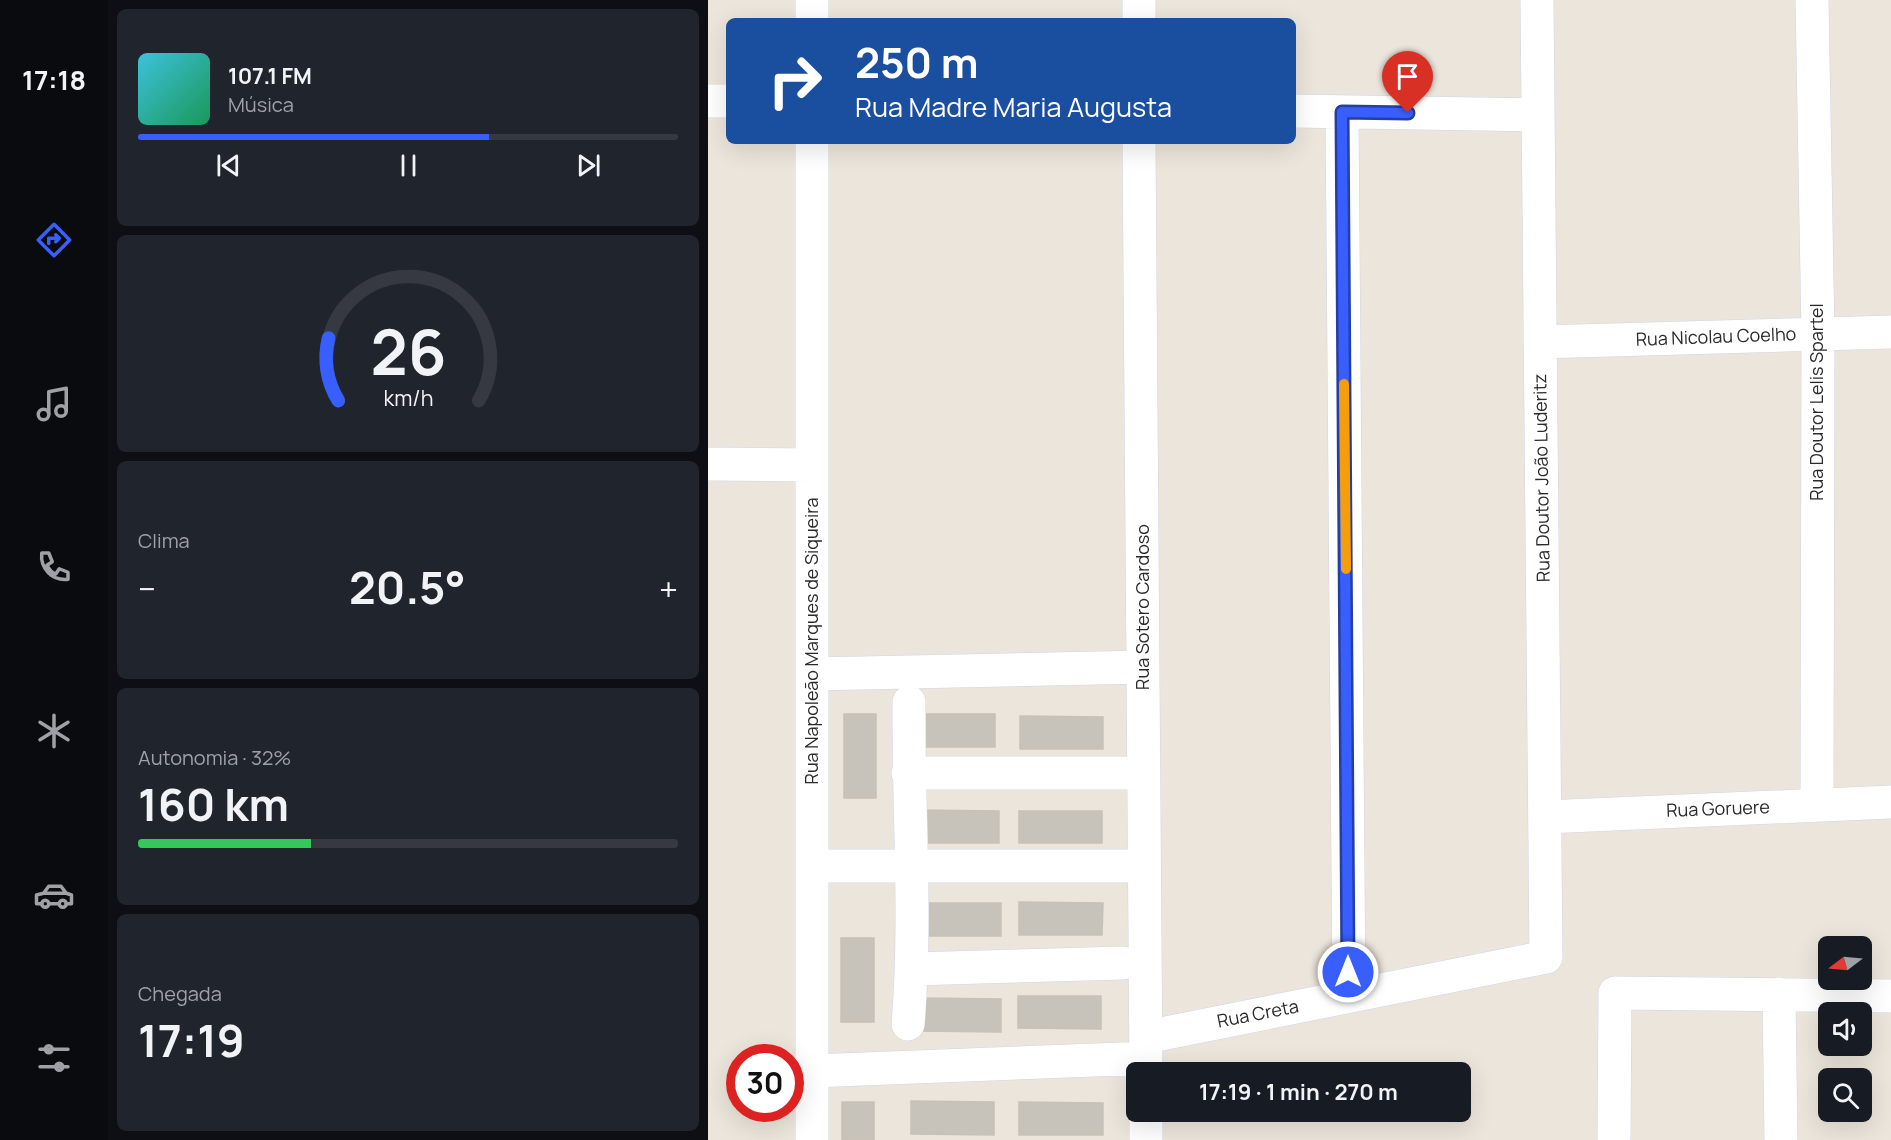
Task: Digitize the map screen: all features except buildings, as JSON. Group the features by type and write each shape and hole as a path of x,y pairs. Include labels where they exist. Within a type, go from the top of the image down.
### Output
{"street":[{"path":"812,0 812,18"},
{"path":"1139,0 1139,18"},
{"name":"Rua Doutor João Luderitz","path":"1537,0 1546,957"},
{"name":"Rua Doutor Lelis Spartel","path":"1812,0 1818,334 1817,805"},
{"path":"708,100 726,101"},
{"path":"1296,111 1538,116"},
{"path":"1342,112 1349,996"},
{"name":"Rua Napoleão Marques de Siqueira","path":"812,144 812,1140"},
{"name":"Rua Sotero Cardoso","path":"1139,144 1146,1056"},
{"name":"Rua Nicolau Coelho","path":"1540,342 1891,332"},
{"path":"708,464 812,465"},
{"path":"812,674 1143,666"},
{"path":"908,1024 912,969 913,865 909,702"},
{"path":"909,773 1128,773"},
{"name":"Rua Goruere","path":"1545,816 1891,802"},
{"path":"812,866 1134,866"},
{"name":"Rua Creta","path":"812,1071 1146,1056 1349,996 1546,957"},
{"path":"912,969 1123,963"},
{"path":"1614,1140 1615,993 1891,996"},
{"path":"1779,994 1781,1140"},
{"path":"1146,1122 1146,1140"}],"slow traffic":[{"path":"1344,384 1346,569"}],"route":[{"path":"1348,972 1342,112 1408,113"}]}
